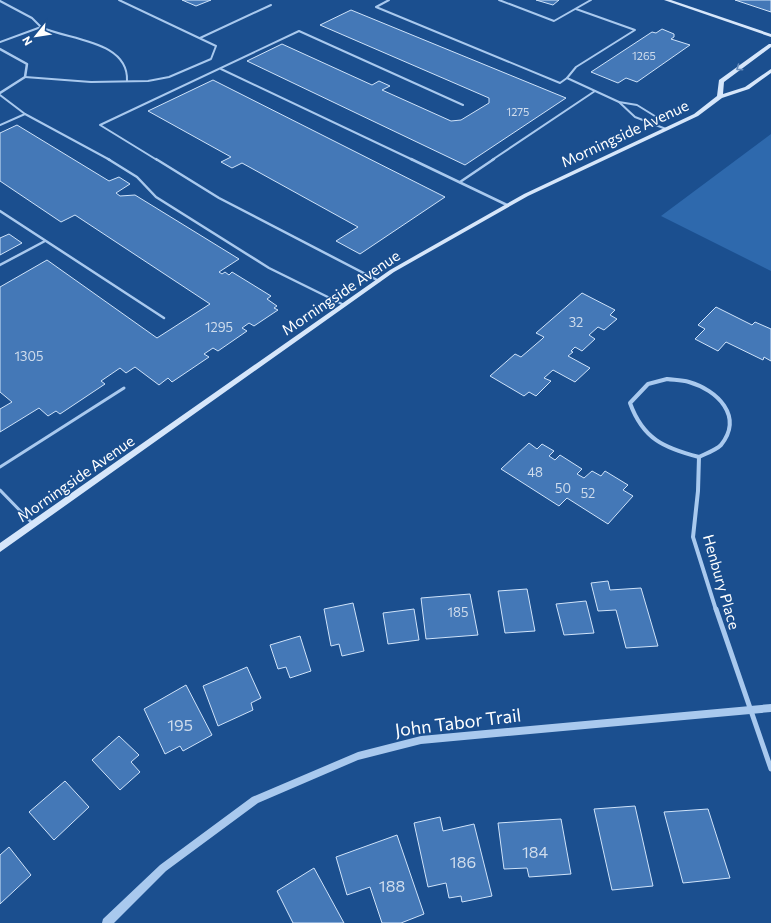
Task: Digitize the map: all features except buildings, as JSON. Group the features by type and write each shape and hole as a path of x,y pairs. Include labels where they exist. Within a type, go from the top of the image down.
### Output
{"main road":[{"path":"666,0 771,36"},
{"path":"720,97 721,81 771,45"},
{"name":"Morningside Avenue","path":"0,548 379,281 526,195 696,115 720,97 747,88 771,71"}],"street":[{"path":"0,49 28,64 25,77 0,94"},
{"path":"667,379 687,381 712,392 727,408 730,427 720,446 699,457 671,450 642,430 633,416 630,403 648,384 667,379"},
{"name":"Henbury Place","path":"699,457 698,490 693,537 718,620 771,769"},
{"name":"John Tabor Trail","path":"107,923 163,868 255,800 358,756 421,740 771,708"}],"lane":[{"path":"25,77 91,82 148,81 169,77 211,59 216,46 119,0"},
{"path":"389,0 376,7 560,83 567,78 576,67 636,30 576,9"},
{"path":"499,0 554,21 591,0"},
{"path":"0,1 32,18 41,27 49,32 64,37 98,44 118,59 127,70 127,81"},
{"path":"200,38 271,6"},
{"path":"0,42 41,27"},
{"path":"379,281 219,198 100,125 299,31 463,105"},
{"path":"221,69 508,205"},
{"path":"567,78 619,102 637,105 658,118 657,124"},
{"path":"460,182 595,91"},
{"path":"0,94 25,114 105,157 137,177 156,197 269,268 344,305"},
{"path":"619,102 625,111 643,122 657,124 667,129"},
{"path":"0,124 25,114"},
{"path":"0,211 164,318"},
{"path":"0,265 45,240"},
{"path":"0,467 124,388"},
{"path":"0,490 33,524"}],"shaded area":[{"path":"771,134 771,271 661,216"}]}
